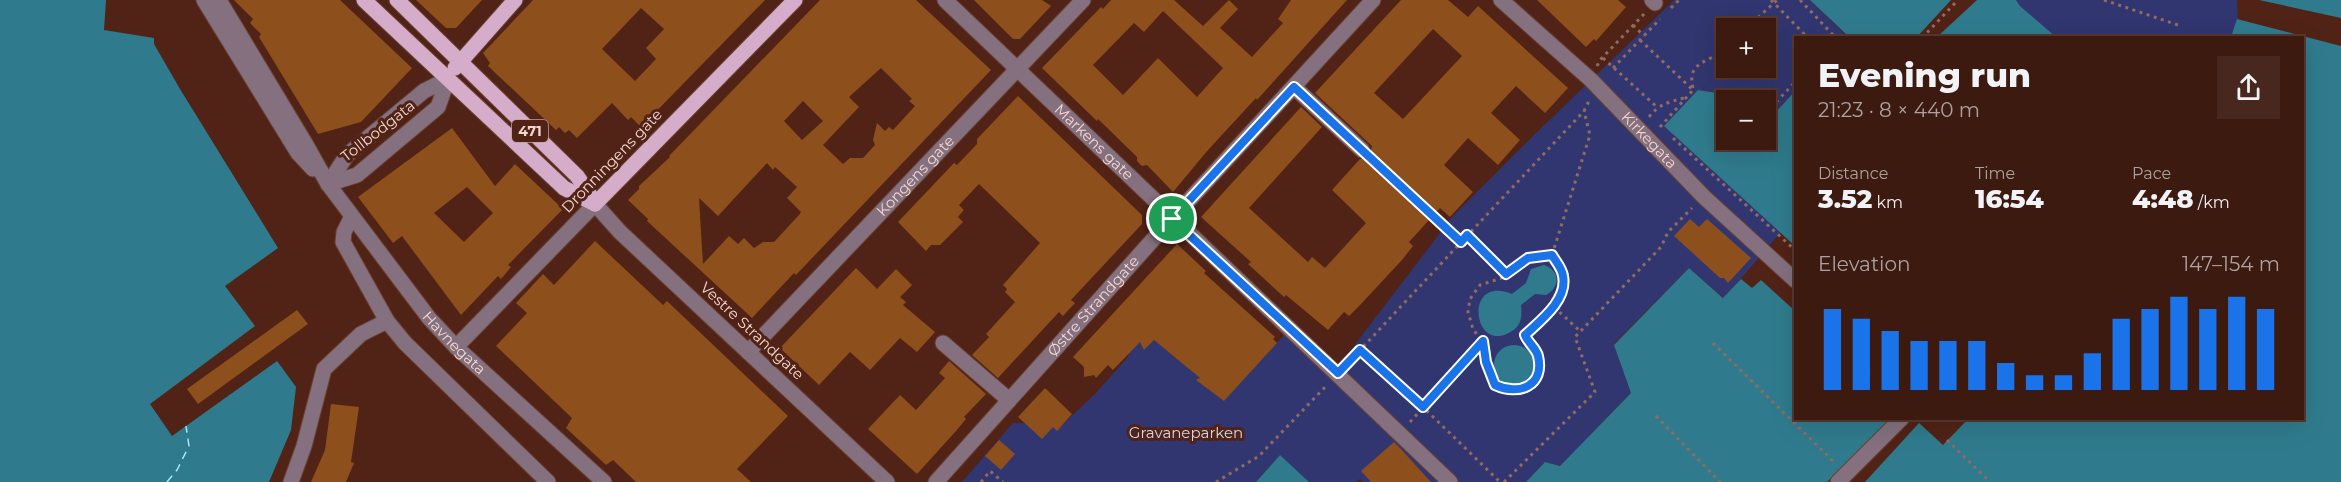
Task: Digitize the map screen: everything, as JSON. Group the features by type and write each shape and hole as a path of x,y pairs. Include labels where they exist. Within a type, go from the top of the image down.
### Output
{"main road":[{"name":"Vestre Strandgate","path":"363,0 564,188 595,204"},
{"name":"Vestre Strandgate","path":"397,0 577,176 595,204"},
{"name":"Tollbodgata","path":"448,79 459,61 515,0"},
{"name":"Dronningens gate","path":"595,204 795,0"}],"street":[{"name":"Havnegata","path":"204,0 298,153 328,184"},
{"name":"Havnegata","path":"219,0 328,184 351,218 429,318 456,347 604,482"},
{"name":"Markens gate","path":"945,0 1450,482"},
{"name":"Kongens gate","path":"748,352 1083,0"},
{"name":"Østre Strandgate","path":"936,482 1172,219 1373,0"},
{"name":"Kirkegata","path":"1502,0 1591,80 1704,197 1794,279"},
{"name":"Tollbodgata","path":"328,184 347,155 424,91 448,79"},
{"name":"Tollbodgata","path":"328,184 357,175 438,107 448,79"},
{"path":"1294,87 1362,150"},
{"name":"Dronningens gate","path":"456,347 595,204"},
{"name":"Vestre Strandgate","path":"595,204 620,232 887,482"},
{"path":"351,218 344,232 344,242 387,321 405,344 446,386 548,482"},
{"path":"291,482 304,446 324,369 361,334 387,321"},
{"path":"943,344 1009,400"},
{"path":"1842,478 1900,420"}],"path":[{"path":"1613,68 1678,0"},
{"path":"1800,0 1834,36"},
{"path":"1924,36 1958,0"},
{"path":"2104,0 2178,25"},
{"path":"1216,482 1259,456 1584,111 1590,98 1591,80 1602,57 1633,26 1653,1"},
{"path":"1757,18 1774,1 1806,36"},
{"path":"1633,26 1644,36"},
{"path":"1640,40 1693,90"},
{"path":"1693,90 1690,76 1693,69 1716,54"},
{"path":"1602,57 1657,107"},
{"path":"1776,102 1794,83"},
{"path":"1686,97 1657,107 1649,117 1660,127 1693,90"},
{"path":"1552,255 1528,258 1502,278 1480,285 1470,298 1468,312 1470,321 1477,336 1483,341 1486,362 1495,385 1513,391 1530,386 1536,380 1539,364 1537,351 1525,335 1554,307 1562,290 1564,278 1552,255 1590,135 1584,111"},
{"path":"1668,135 1794,249"},
{"path":"1362,150 1461,242"},
{"path":"1360,350 1502,482 1595,392 1575,337 1661,247 1668,232 1704,197"},
{"path":"1467,235 1506,274"},
{"path":"1554,307 1580,331"},
{"path":"1401,433 1483,341"},
{"path":"1713,343 1842,478"},
{"path":"1656,417 1720,482"},
{"path":"1947,440 1990,482"},
{"path":"981,482 990,471 1003,482"}],"green space":[{"name":"Gravaneparken","path":"1674,0 1810,0 1847,36 1794,36 1794,92 1776,112 1776,90 1716,90 1716,93 1698,90 1665,126 1781,232 1724,298 1689,268 1614,344 1631,393 1560,466 1545,462 1526,482 1363,482 1360,479 1356,482 1309,482 1280,455 1256,482 962,482 1013,423 1062,425 1094,395 1128,357 1131,329 1158,343 1224,398 1289,330 1334,372 1453,216"},
{"path":"2016,0 2237,0 2238,20 2231,36 2055,36"}],"water":[{"path":"0,0 106,0 104,30 154,38 154,44 180,89 278,248 225,286 255,326 150,404 172,436 277,361 296,387 291,430 269,482 0,482"},
{"path":"1810,0 1951,0 1918,36 1847,35"},
{"path":"1977,0 2016,0 2055,36 1938,36"},
{"path":"2259,0 2341,0 2341,18"},
{"path":"2237,19 2302,36 2231,36"},
{"path":"2304,36 2341,46 2341,482 1865,482 1919,423 1943,445 1967,420 2304,420"},
{"path":"1698,90 1716,93 1716,150 1776,150 1776,112 1794,92 1794,245 1664,126"},
{"path":"1544,265 1556,275 1556,283 1551,292 1546,295 1535,294 1521,305 1520,323 1512,331 1499,336 1489,333 1482,325 1479,315 1480,304 1485,295 1496,291 1512,294 1526,283 1531,269"},
{"path":"1689,268 1723,298 1741,279 1752,288 1761,280 1794,310 1794,420 1889,420 1827,482 1526,482 1545,462 1560,466 1631,393 1614,345"},
{"path":"1514,345 1528,351 1534,365 1528,379 1514,385 1500,379 1494,365 1500,351"},
{"path":"1280,455 1309,482 1256,482"}],"building":[{"path":"234,0 340,0 412,68 361,122 318,134 259,37 261,34 250,23 253,19"},
{"path":"416,0 482,0 456,28 446,28"},
{"path":"533,0 765,0 641,127 631,117 628,120 612,103 577,138 569,130 565,133 559,127 556,130 488,66 490,63 483,53","holes":["641,8 664,29 646,48 656,59 635,81 602,49"]},
{"path":"820,0 916,0 991,70 796,275 794,273 752,318 647,221 648,219 628,200","holes":["881,68 912,99 909,101 915,106 893,130 889,127 885,131 877,123 873,140 875,145 863,158 850,158 843,164 823,145 859,107 849,97","803,101 823,121 802,140 784,121","767,163 773,170 775,167 797,187 787,198 801,212 774,242 763,242 754,248 744,238 738,244 729,236 703,264 699,198 718,216"]},
{"path":"974,0 1042,0 1051,6 1020,39 1013,39"},
{"path":"1111,0 1174,0 1203,26 1229,0 1238,9 1220,28 1252,57 1283,23 1278,19 1291,0 1347,0 1257,100 1256,98 1208,150 1173,192 1147,165 1142,166 1137,161 1137,157 1042,68 1101,7 1103,9","holes":["1163,11 1223,68 1197,97 1158,58 1123,95 1093,65 1134,23 1144,32"]},
{"path":"1401,0 1448,0 1468,17 1478,6 1568,88 1545,113 1516,86 1491,113 1520,140 1498,165 1468,138 1444,165 1473,192 1450,217 1440,208 1409,242 1413,246 1402,260 1349,316 1344,312 1328,330 1286,295 1284,297 1248,264 1251,262 1201,217 1301,107 1322,127 1249,208 1308,262 1312,257 1325,268 1366,223 1332,190 1360,159 1369,156 1372,146 1315,93","holes":["1433,29 1462,56 1403,119 1374,93"]},
{"path":"1537,0 1618,0 1626,7 1596,41 1594,39 1586,47"},
{"path":"1018,96 1142,215 1142,224 1071,300 1075,303 1063,316 1059,312 998,378 972,355 989,337 986,334 1015,302 1005,292 1007,289 1003,285 1040,243 979,184 959,205 964,210 958,217 963,222 940,245 931,245 926,251 898,222 954,163 957,165 977,144 977,139"},
{"path":"452,128 495,186 515,164 563,209 508,265 511,267 501,279 498,276 461,315 402,236 393,243 358,197","holes":["467,187 493,213 464,242 434,213"]},
{"path":"1690,219 1699,227 1707,219 1751,258 1728,283 1674,236"},
{"path":"595,241 663,305 667,301 788,416 737,469 751,482 636,482 613,460 606,465 566,428 572,418 496,346 527,313 516,303 543,274 554,285"},
{"path":"1177,244 1206,271 1204,273 1275,337 1273,339 1277,343 1224,401 1196,380 1200,378 1154,340 1144,350 1140,342 1113,370 1108,365 1096,378 1094,375 1084,377 1084,367 1073,357"},
{"path":"856,268 877,289 896,269 912,285 900,297 906,302 903,305 935,332 917,352 900,338 870,370 850,352 819,385 780,348"},
{"path":"297,310 308,324 198,404 187,389"},
{"path":"949,361 986,394 917,474 868,429 900,395 916,410 945,378 939,373"},
{"path":"1045,388 1072,414 1057,431 1053,427 1042,439 1018,417"},
{"path":"331,404 359,407 351,462 354,463 346,482 311,482 325,450"},
{"path":"999,440 1015,454 1001,470 985,456"},
{"path":"1394,442 1431,482 1371,482 1361,471"}],"ferry route":[{"path":"167,482 177,470 189,446 186,426"}],"route":[{"path":"1294,87 1461,242 1467,235 1506,274 1528,258 1552,255 1564,278 1562,290 1554,307 1525,335 1537,351 1539,364 1536,380 1530,386 1513,391 1495,385 1486,362 1483,341 1423,407 1360,350 1338,373 1172,219 1294,87"}]}
